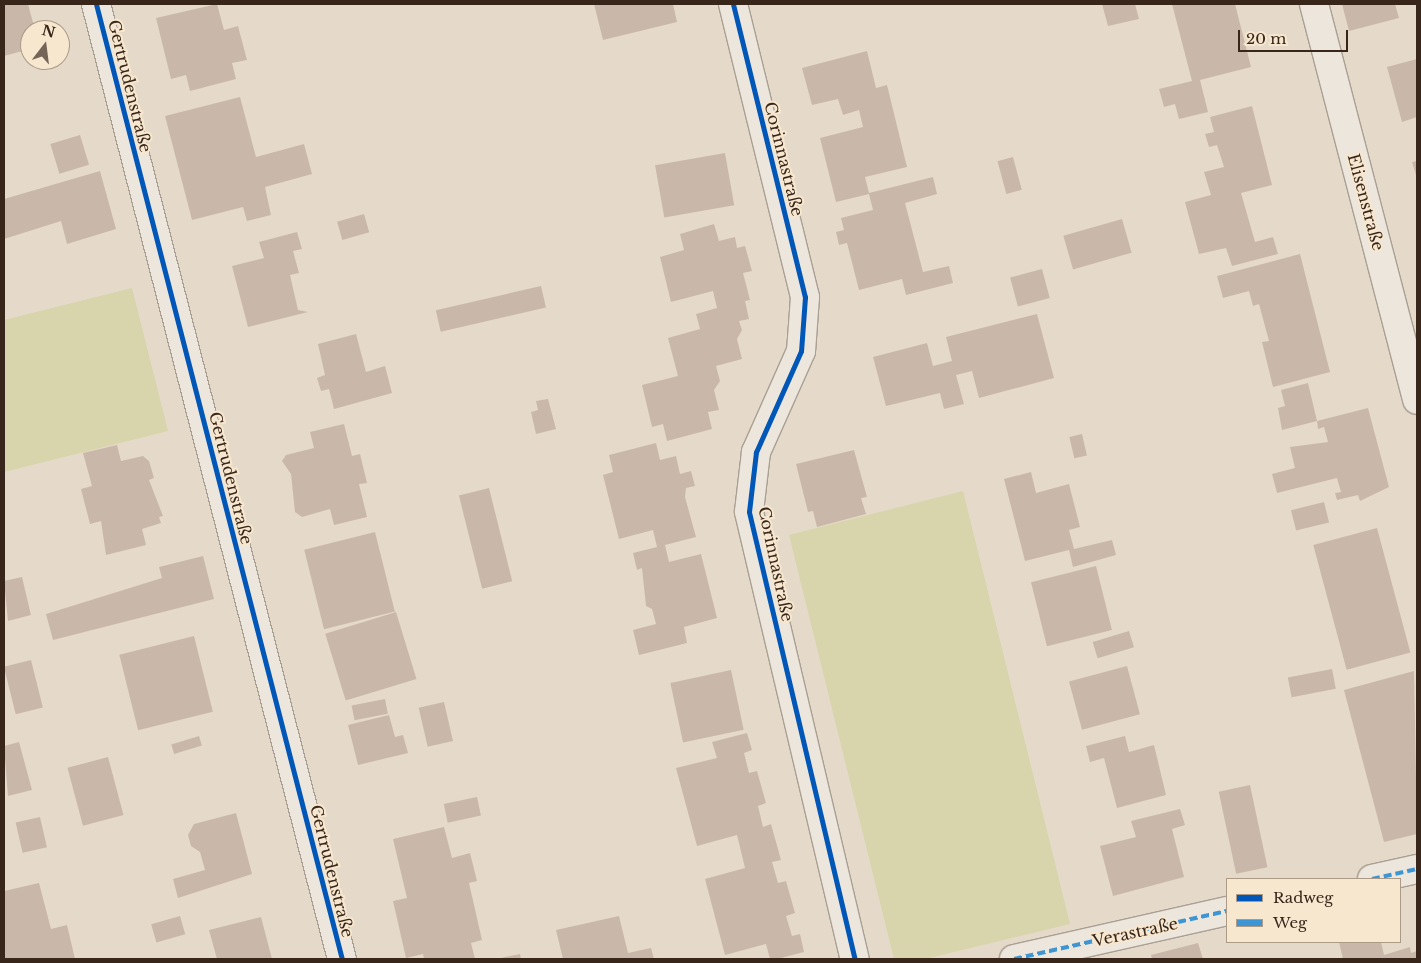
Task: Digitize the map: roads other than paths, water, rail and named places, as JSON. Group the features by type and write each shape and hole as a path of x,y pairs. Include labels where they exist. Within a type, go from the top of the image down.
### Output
{"street":[{"name":"Gertrudenstraße","path":"96,4 342,959"},
{"name":"Corinnastraße","path":"733,4 805,297 801,351 756,452 749,512 855,959"},
{"name":"Elisenstraße","path":"1314,4 1417,400"},
{"path":"1376,878 1417,869"},
{"name":"Verastraße","path":"1014,959 1226,911"}]}
